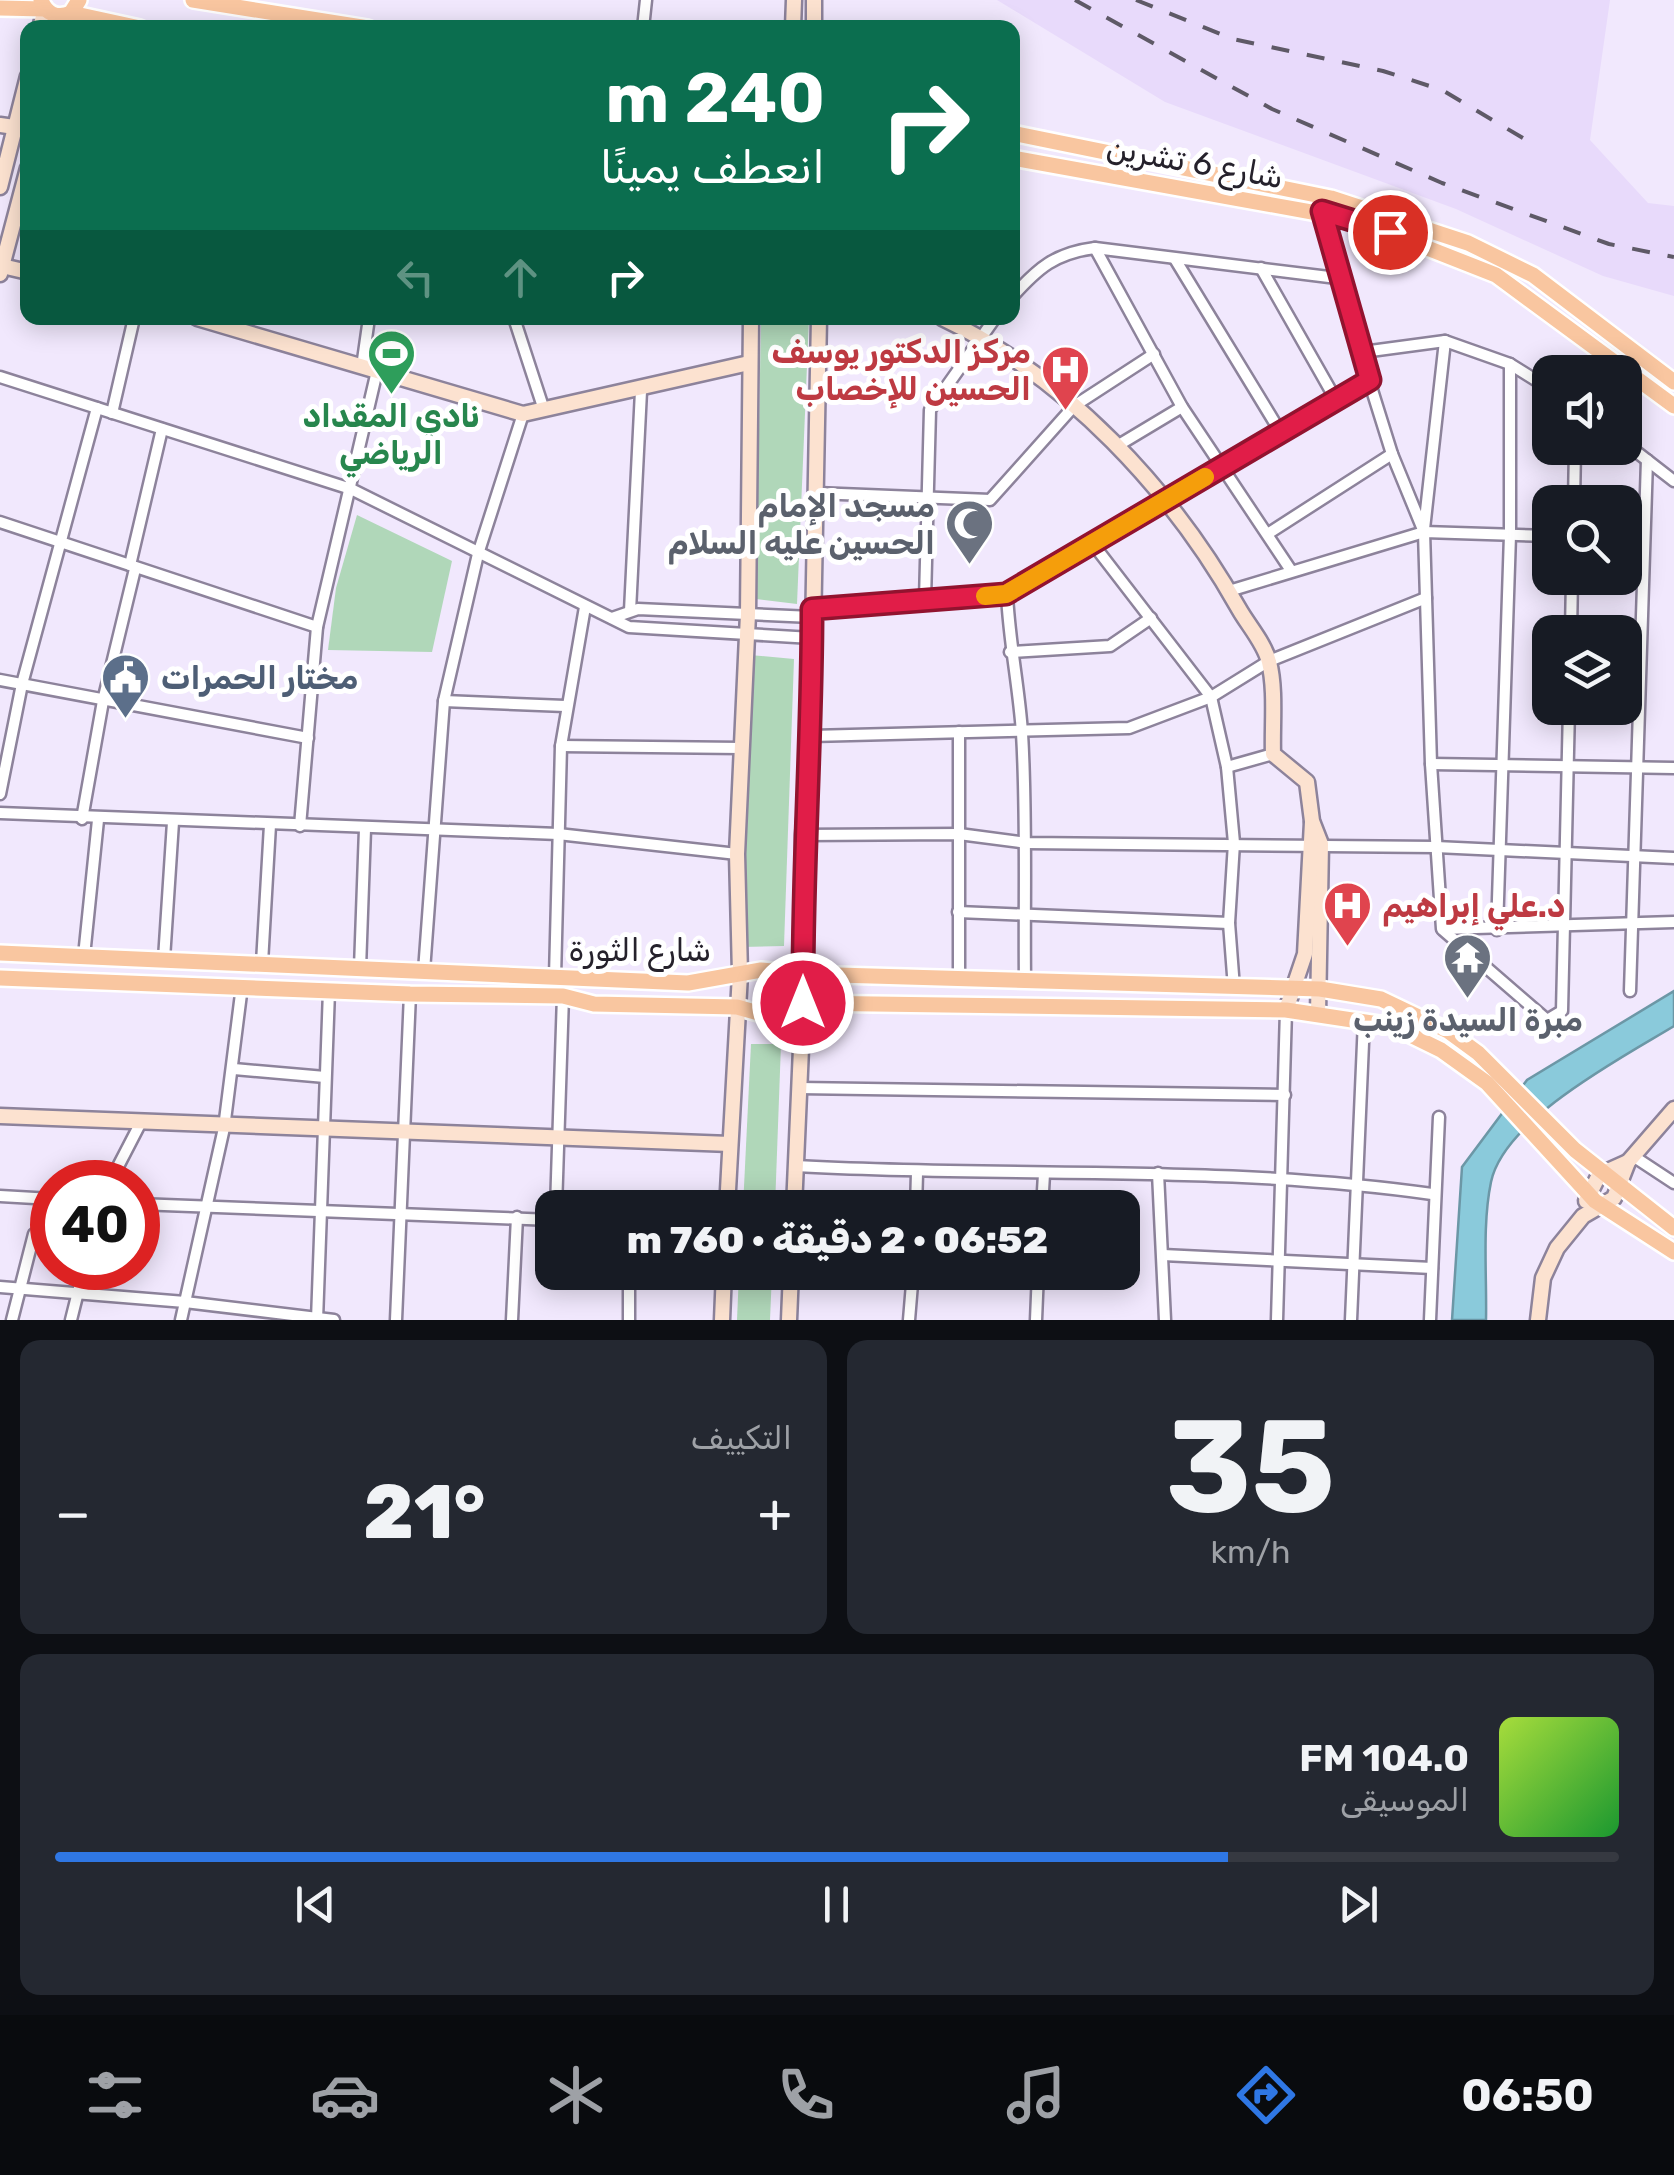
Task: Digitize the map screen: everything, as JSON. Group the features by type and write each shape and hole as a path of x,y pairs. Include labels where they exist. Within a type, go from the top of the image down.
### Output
{"main road":[{"path":"193,0 318,20"},
{"path":"0,8 43,4 99,20"},
{"name":"شارع 6 تشرين","path":"1020,135 1332,198 1468,243 1533,275 1674,382"},
{"name":"شارع 6 تشرين","path":"1020,159 1356,220 1496,275 1674,406"},
{"name":"شارع الثورة","path":"0,954 688,983 772,969 803,974 959,980 1320,989 1382,999 1416,1013 1464,1041 1491,1077"},
{"name":"شارع الثورة","path":"0,978 563,996 594,1004 737,1007 770,1014 803,1003 1286,1010 1364,1019 1414,1035 1491,1077"},
{"path":"1491,1077 1552,1141 1587,1193 1674,1252"},
{"path":"1552,1141 1606,1172 1674,1228"}],"street":[{"path":"0,186 14,127"},
{"path":"1,270 20,198"},
{"path":"1322,211 1337,278 1392,454 1424,532"},
{"path":"1020,289 1039,267 1065,252 1094,248 1337,278"},
{"path":"1094,248 1182,407 1290,569"},
{"path":"1174,259 1281,433"},
{"path":"1261,268 1336,400"},
{"path":"112,413 132,325"},
{"path":"221,325 522,414 749,363"},
{"path":"300,826 317,627 351,489 369,369 369,325"},
{"path":"516,325 544,410"},
{"path":"728,1190 740,974 737,854 748,614 751,325"},
{"path":"795,1190 803,1003 804,835 811,736 819,325"},
{"path":"955,325 1074,406 1117,446 1166,501 1229,591 1269,661 1273,754 1307,782 1315,844 1318,1014"},
{"path":"925,600 924,499 930,410 989,325"},
{"path":"1362,352 1445,341 1510,364 1532,378"},
{"path":"1445,341 1424,532 1431,764 1442,929 1547,1020 1562,1011 1569,725"},
{"path":"816,494 990,500 1074,406 1154,354"},
{"path":"1497,930 1510,535 1510,364"},
{"path":"0,377 351,489 585,608 636,629 812,638"},
{"path":"612,618 630,610 812,613 1006,594 1370,380"},
{"path":"630,610 640,390"},
{"path":"1117,446 1182,407"},
{"path":"0,794 22,684 97,408"},
{"path":"424,970 444,701 478,554 522,414"},
{"path":"82,819 103,701 162,429"},
{"path":"1269,533 1392,454"},
{"path":"1642,456 1674,481"},
{"path":"1630,991 1636,922 1647,460"},
{"path":"0,522 317,627"},
{"path":"1229,591 1290,569 1424,532 1532,536"},
{"path":"1093,544 1211,698 1226,767 1234,844 1228,923 1234,988"},
{"path":"1006,594 1022,728 1027,844 1026,982"},
{"path":"811,736 1129,728 1211,698 1269,661 1426,598"},
{"path":"555,977 561,746 585,608"},
{"path":"1010,652 1110,646 1151,618"},
{"path":"0,680 308,738"},
{"path":"444,701 565,706"},
{"path":"959,732 959,980"},
{"path":"561,746 741,748"},
{"path":"1226,767 1273,754"},
{"path":"1431,764 1674,768"},
{"path":"0,813 437,833 558,834 737,854"},
{"path":"84,956 98,820"},
{"path":"164,959 173,822"},
{"path":"262,963 270,825"},
{"path":"360,968 365,829"},
{"path":"804,835 959,834 1027,844 1315,844 1674,858"},
{"path":"1277,1320 1286,1010 1305,954 1315,844"},
{"path":"958,912 1228,923"},
{"path":"1442,929 1497,930 1564,922 1674,922"},
{"path":"181,1320 224,1128 242,986"},
{"path":"317,1320 329,991"},
{"path":"396,1320 410,994"},
{"path":"557,1190 563,996"},
{"path":"1352,1320 1364,1019"},
{"path":"234,1069 325,1077"},
{"path":"799,1088 1285,1095"},
{"path":"1538,1320 1547,1268 1583,1216 1587,1193 1606,1172 1630,1159 1674,1110"},
{"path":"0,1116 558,1141 730,1144"},
{"path":"1430,1320 1432,1194 1439,1117"},
{"path":"121,1160 140,1124"},
{"path":"1630,1159 1674,1183"},
{"path":"1583,1216 1614,1198 1630,1159"},
{"path":"796,1166 917,1173 1158,1173 1357,1184 1432,1194"},
{"path":"917,1173 917,1190"},
{"path":"1158,1173 1165,1320"},
{"path":"1043,1190 1044,1174"},
{"path":"0,1196 30,1198"},
{"path":"160,1206 535,1219"},
{"path":"512,1320 517,1217"},
{"path":"12,1320 30,1249"},
{"path":"1164,1255 1432,1268"},
{"path":"0,1287 184,1302 334,1320"},
{"path":"629,1290 630,1320"},
{"path":"722,1320 723,1290"},
{"path":"789,1320 790,1290"},
{"path":"910,1320 912,1290"},
{"path":"1036,1320 1037,1290"},
{"path":"71,1320 78,1292"}],"shaded area":[{"path":"997,0 1610,0 1590,140 1648,203 1674,206 1674,296 1603,276 1456,209 1165,102"}],"green space":[{"path":"761,325 809,325 797,604 756,599"},
{"path":"357,515 452,561 432,652 328,650 336,588"},
{"path":"750,655 794,659 784,946 741,947"},
{"path":"751,1044 781,1044 776,1190 744,1190"},
{"path":"738,1290 771,1290 770,1320 737,1320"}],"water":[{"path":"1674,991 1674,1026 1568,1092 1518,1135 1501,1158 1491,1182 1487,1216 1486,1320 1452,1320 1462,1167 1527,1080"}],"railway":[{"path":"1075,0 1272,109 1442,183 1609,244 1674,257"},
{"path":"1136,0 1233,39 1383,71 1442,90 1538,147"}],"slow traffic":[{"path":"985,596 1006,594 1205,477"}],"place":[{"name":"نادي المقداد الرياضي","path":"391,396"},
{"name":"مركز الدكتور يوسف الحسين للإخصاب","path":"1066,412"},
{"name":"مسجد الإمام الحسين عليه السلام","path":"970,566"},
{"name":"مختار الحمرات","path":"126,720"},
{"name":"د.علي إبراهيم","path":"1347,948"},
{"name":"مبرة السيدة زينب","path":"1468,1000"}],"route":[{"path":"803,1003 812,609 1006,594 1370,380 1337,278 1322,211 1390,232"}]}
